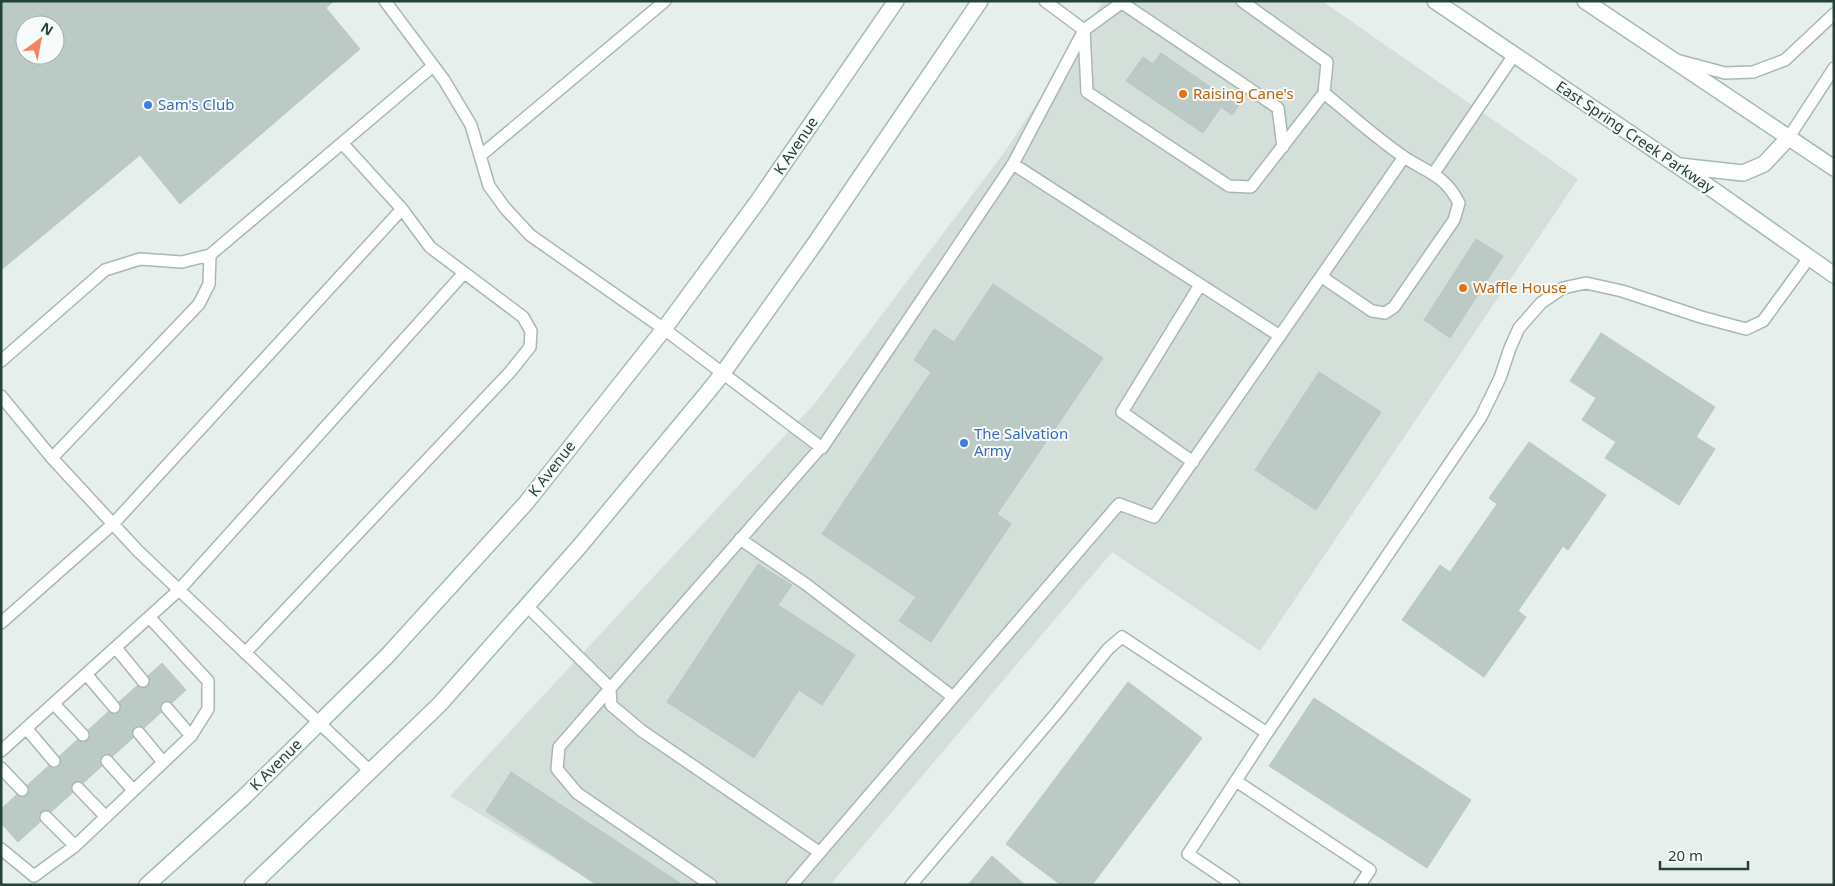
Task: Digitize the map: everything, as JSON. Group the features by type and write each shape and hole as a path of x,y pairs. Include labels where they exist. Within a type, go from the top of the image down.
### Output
{"main road":[{"name":"K Avenue","path":"147,885 243,798 387,656 526,503 664,329 758,201 896,1"},
{"path":"252,885 440,704 579,547 723,373 816,242 980,1"},
{"name":"East Spring Creek Parkway","path":"1435,1 1723,196 1834,275"},
{"path":"1584,1 1834,168"},
{"path":"1676,165 1743,173 1764,164 1789,137"}],"lane":[{"path":"385,1 444,80 471,125 489,186 505,208 530,235 664,329 821,447"},
{"path":"480,156 666,1"},
{"path":"1045,1 1084,30 1088,92 1229,186 1251,187 1324,93 1327,62 1242,1"},
{"path":"711,885 577,793 557,769 558,747 821,447 1013,164 1084,30 1123,2 1278,108 1282,148"},
{"path":"1672,59 1725,74 1753,72 1785,60 1834,14"},
{"path":"1434,174 1514,55"},
{"path":"1,361 105,270 140,259 182,262 210,255 433,66"},
{"path":"1789,137 1834,68"},
{"path":"1322,277 1372,311 1385,313 1394,307 1454,220 1459,203 1452,189 1434,174 1404,157 1324,93"},
{"path":"245,653 510,372 530,347 531,331 523,318 430,247 402,209 342,143"},
{"path":"792,885 1119,504 1154,517 1404,157"},
{"path":"1013,164 1280,336"},
{"path":"4,617 114,523 402,209"},
{"path":"52,458 199,304 209,284 210,255"},
{"path":"1234,885 1188,854 1267,733 1481,417 1500,378 1519,328 1542,303 1563,288 1586,283 1622,291 1701,317 1746,329 1764,321 1808,258"},
{"path":"1,751 179,590 464,273"},
{"path":"1193,462 1122,412 1200,285"},
{"path":"1,396 52,458 138,551 318,724 371,772"},
{"path":"740,540 807,585 953,697"},
{"path":"527,606 610,688 611,705 642,731 820,852"},
{"path":"1,849 34,876 75,846 191,736 208,709 208,681 150,618"},
{"path":"911,885 1108,649 1122,637 1267,733"},
{"path":"116,648 143,681"},
{"path":"87,674 114,707"},
{"path":"54,704 83,735"},
{"path":"166,708 191,736"},
{"path":"26,728 54,761"},
{"path":"139,733 164,762"},
{"path":"107,761 133,790"},
{"path":"1,768 22,790"},
{"path":"1236,781 1370,870 1360,885"},
{"path":"78,788 106,817"},
{"path":"46,817 75,846"}],"shaded area":[{"path":"1103,1 1322,1 1578,179 1260,651 1112,552 830,885 598,885 450,796 816,402 1006,150"}],"building":[{"name":"Sam's Club","path":"1,1 334,1 326,8 360,49 180,204 140,155 1,270"},
{"name":"Raising Cane's","path":"1161,53 1225,97 1228,92 1242,101 1232,115 1221,107 1203,133 1126,81 1143,57 1153,64"},
{"name":"Waffle House","path":"1476,239 1503,256 1450,338 1424,320"},
{"name":"The Salvation Army","path":"993,284 1103,358 997,514 1011,524 931,642 899,621 916,597 822,534 931,372 914,360 934,329 954,342"},
{"path":"1601,333 1715,407 1696,437 1715,449 1679,505 1605,458 1616,442 1582,420 1596,398 1570,381"},
{"path":"1319,372 1381,412 1316,510 1255,470"},
{"path":"1529,442 1606,495 1568,550 1563,546 1518,611 1526,617 1484,677 1402,620 1440,565 1450,572 1497,504 1489,498"},
{"path":"758,564 792,585 778,605 855,655 822,705 799,690 754,758 667,702"},
{"path":"162,663 186,690 18,842 1,823 1,809"},
{"path":"1128,682 1202,738 1092,885 1061,885 1006,844"},
{"path":"1314,698 1471,800 1427,868 1269,766"},
{"path":"511,772 683,885 597,885 486,811"},
{"path":"992,856 1025,885 968,885"}],"place":[{"name":"Raising Cane's","path":"1183,94"},
{"name":"Sam's Club","path":"148,105"},
{"name":"Waffle House","path":"1463,288"},
{"name":"The Salvation Army","path":"964,443"}]}
